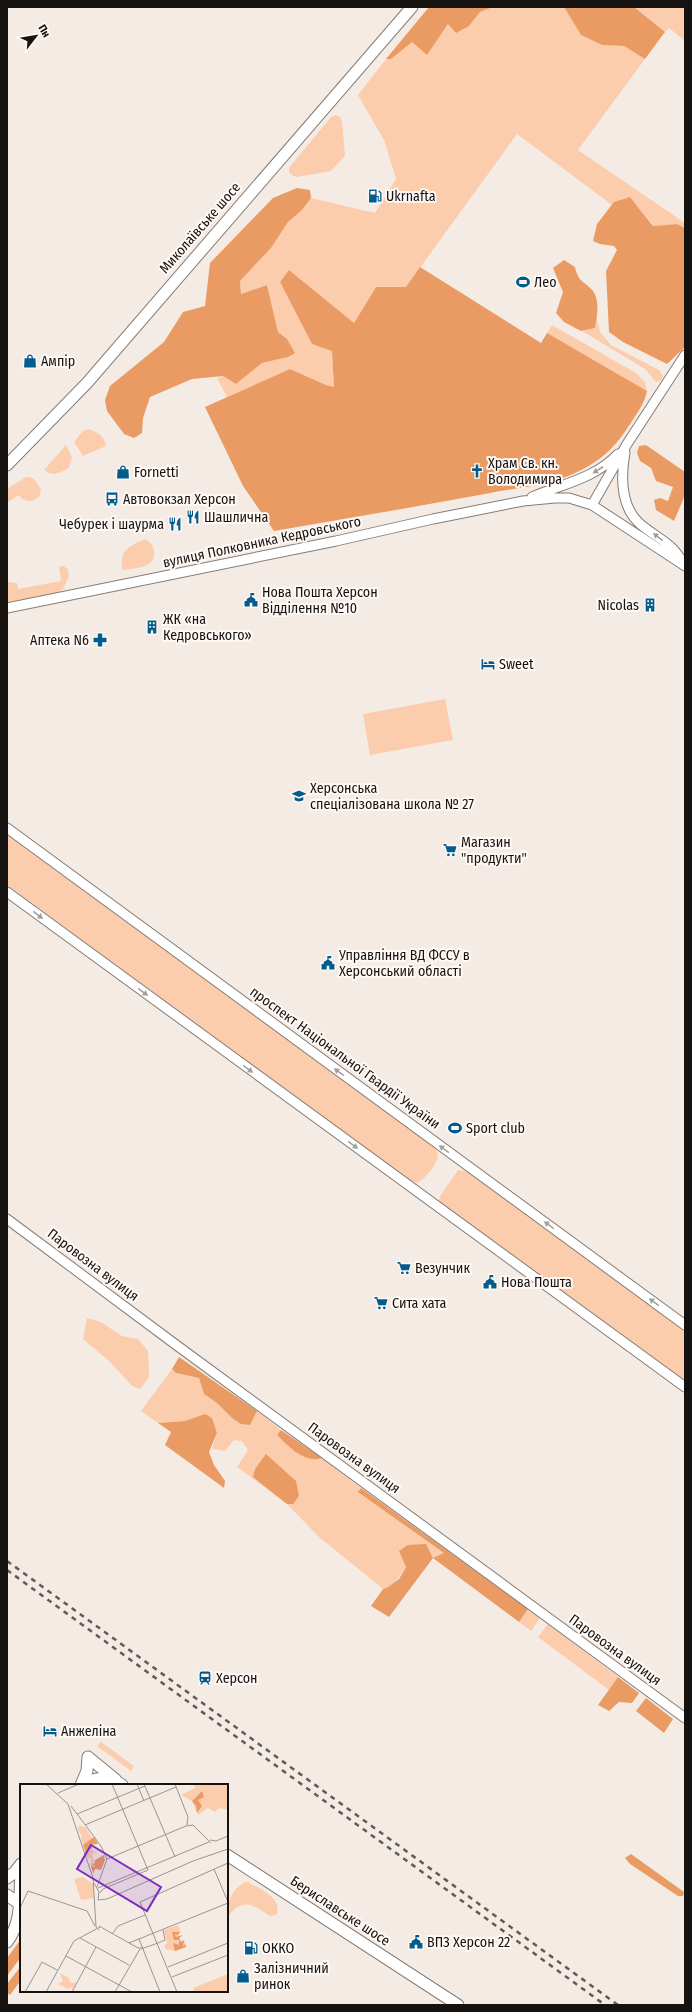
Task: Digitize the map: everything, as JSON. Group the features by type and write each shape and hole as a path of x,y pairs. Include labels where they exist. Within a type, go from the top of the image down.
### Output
{"main road":[{"name":"Миколаївське шосе","path":"7,465 88,383 412,7"},
{"path":"81,1784 87,1771 88,1757 120,1784"},
{"path":"86,1784 90,1781 104,1778 120,1784"},
{"name":"Бериславське шосе","path":"228,1856 458,2005"},
{"path":"7,1878 15,1872 20,1865"},
{"path":"7,1895 20,1904"},
{"path":"13,1935 20,1909"}],"street":[{"name":"вулиця Полковника Кедровського","path":"7,608 523,501 569,498 592,505 627,444 685,355"},
{"name":"вулиця Полковника Кедровського","path":"523,501 583,479 613,459 627,444"},
{"name":"вулиця Полковника Кедровського","path":"627,444 623,462 622,482 625,500 631,512 638,521 672,548 685,566"},
{"path":"592,505 685,566"},
{"name":"проспект Національної Гвардії України","path":"7,828 685,1326"},
{"path":"7,892 685,1387"},
{"name":"Паровозна вулиця","path":"7,1218 179,1348 685,1718"}],"shaded area":[{"path":"429,7 493,7 480,12 469,26 456,33 448,24 427,55 412,42 391,59 386,59"},
{"path":"493,7 564,7 581,35 602,45 624,46 645,59 578,150 685,223 685,228 677,224 654,226 630,197 614,202 612,205 517,134 406,287 376,287 354,323 289,270 280,282 312,344 332,350 334,387 290,369 227,397 217,378 223,376 236,384 262,363 288,357 287,339 278,332 267,285 241,294 240,281 271,248 288,222 302,210 311,198 375,213 396,179 384,140 358,95 386,59 391,59 412,42 427,55 448,24 469,26 480,12"},
{"path":"564,7 634,7 665,32 645,59 624,46 602,45 581,35"},
{"path":"634,7 685,7 685,41 669,28 665,32"},
{"path":"336,115 340,117 342,121 345,156 331,171 297,177 293,176 289,172 289,168 331,117"},
{"path":"297,188 310,190 311,198 302,210 288,222 271,248 240,281 241,294 267,285 278,332 287,339 295,353 288,357 262,363 236,384 223,376 192,379 150,397 143,418 142,433 134,438 124,434 107,411 105,400 110,386 164,342 183,312 205,306 210,263 273,198"},
{"path":"630,197 653,226 677,224 685,228 685,347 667,364 623,342 609,332 606,271 617,250 614,246 600,244 593,241 597,224 614,202"},
{"path":"564,260 575,267 580,279 593,291 597,299 597,319 595,328 581,331 564,322 556,313 563,292 553,268"},
{"path":"420,267 541,343 547,333 647,391 640,408 628,428 609,451 584,469 563,478 530,486 274,531 243,486 205,407 290,369 334,387 332,351 312,344 280,282 289,270 354,323 376,287 406,287"},
{"path":"597,319 600,332 611,345 659,370 663,376 662,380 656,382 645,369 582,331 595,328"},
{"path":"552,325 636,373 645,382 647,391 547,333"},
{"path":"89,429 100,435 106,446 83,456 74,442 83,431"},
{"path":"66,445 72,457 69,468 54,474 44,470"},
{"path":"646,445 685,472 685,495 674,521 656,510 654,500 660,498 668,501 673,487 656,481 651,468 640,461 637,453 639,446"},
{"path":"26,477 35,480 38,484 41,489 39,497 28,501 18,495 7,503 7,489"},
{"path":"145,539 154,549 154,557 152,561 138,568 122,570 122,557 126,550"},
{"path":"63,566 68,569 69,576 63,589 58,593 7,602 7,582 17,583 18,589 61,581 59,567"},
{"path":"445,699 453,740 370,755 363,714"},
{"path":"7,833 433,1146 438,1155 436,1163 430,1171 417,1183 410,1181 7,885"},
{"path":"458,1170 467,1171 685,1331 685,1382 442,1205 439,1201 440,1196"},
{"path":"87,1318 101,1322 122,1336 138,1339 148,1351 149,1377 140,1389 132,1386 110,1362 83,1339"},
{"path":"179,1357 257,1411 250,1425 241,1424 232,1418 217,1403 204,1394 199,1378 176,1373 172,1369"},
{"path":"172,1369 176,1373 199,1378 204,1394 217,1403 232,1418 250,1425 257,1411 281,1430 277,1435 320,1459 322,1458 361,1488 359,1492 445,1553 433,1558 431,1553 399,1551 406,1566 394,1583 383,1589 319,1537 287,1504 237,1467 248,1450 242,1441 234,1440 225,1451 212,1449 217,1433 205,1414 185,1421 158,1423 141,1411"},
{"path":"205,1414 212,1418 217,1433 209,1452 214,1465 225,1481 224,1488 165,1445 171,1432 158,1423 185,1421"},
{"path":"281,1430 322,1458 309,1458 297,1453 277,1435"},
{"path":"266,1454 296,1481 299,1496 293,1504 287,1504 253,1477 255,1469"},
{"path":"361,1488 528,1609 519,1622 433,1558 444,1553 358,1492"},
{"path":"426,1544 433,1558 389,1617 371,1606 383,1589 399,1579 406,1567 399,1551 408,1545"},
{"path":"528,1609 540,1618 531,1631 519,1622"},
{"path":"548,1624 618,1677 609,1690 538,1637"},
{"path":"618,1677 639,1693 632,1703 619,1702 609,1711 598,1705"},
{"path":"646,1698 673,1719 664,1733 636,1711"},
{"path":"101,1742 134,1766 131,1771 97,1746"},
{"path":"631,1854 684,1892 683,1896 678,1896 630,1864 625,1858"},
{"path":"248,1882 264,1891 274,1899 278,1909 276,1915 270,1916 258,1908 242,1905 232,1911 228,1917 229,1902 233,1893 240,1885"},
{"path":"20,1940 20,1958 7,1976 7,1958"},
{"path":"20,1967 20,1981 10,1995 7,1993 7,1984"}],"railway":[{"path":"7,1561 618,2005"},
{"path":"7,1570 605,2005"}],"place":[{"name":"Ukrnafta","path":"375,196"},
{"name":"Лео","path":"523,282"},
{"name":"Ампір","path":"30,361"},
{"name":"Храм Св. кн. Володимира","path":"477,471"},
{"name":"Fornetti","path":"123,472"},
{"name":"Автовокзал Херсон","path":"112,499"},
{"name":"Шашлична","path":"193,517"},
{"name":"Чебурек і шаурма","path":"175,524"},
{"name":"Нова Пошта Херсон Відділення №10","path":"251,600"},
{"name":"Nicolas","path":"650,605"},
{"name":"ЖК «на Кедровського»","path":"152,627"},
{"name":"Аптека N6","path":"100,640"},
{"name":"Sweet","path":"488,664"},
{"name":"Херсонська спеціалізована школа № 27","path":"299,796"},
{"name":"Магазин \"продукти\"","path":"450,850"},
{"name":"Управління ВД ФССУ в Херсонський області","path":"328,963"},
{"name":"Sport club","path":"455,1128"},
{"name":"Везунчик","path":"404,1268"},
{"name":"Нова Пошта","path":"490,1282"},
{"name":"Сита хата","path":"381,1303"},
{"name":"Херсон","path":"205,1678"},
{"name":"Анжеліна","path":"50,1731"},
{"name":"ВПЗ Херсон 22","path":"416,1942"},
{"name":"ОККО","path":"251,1948"},
{"name":"Залізничний ринок","path":"243,1976"}]}
